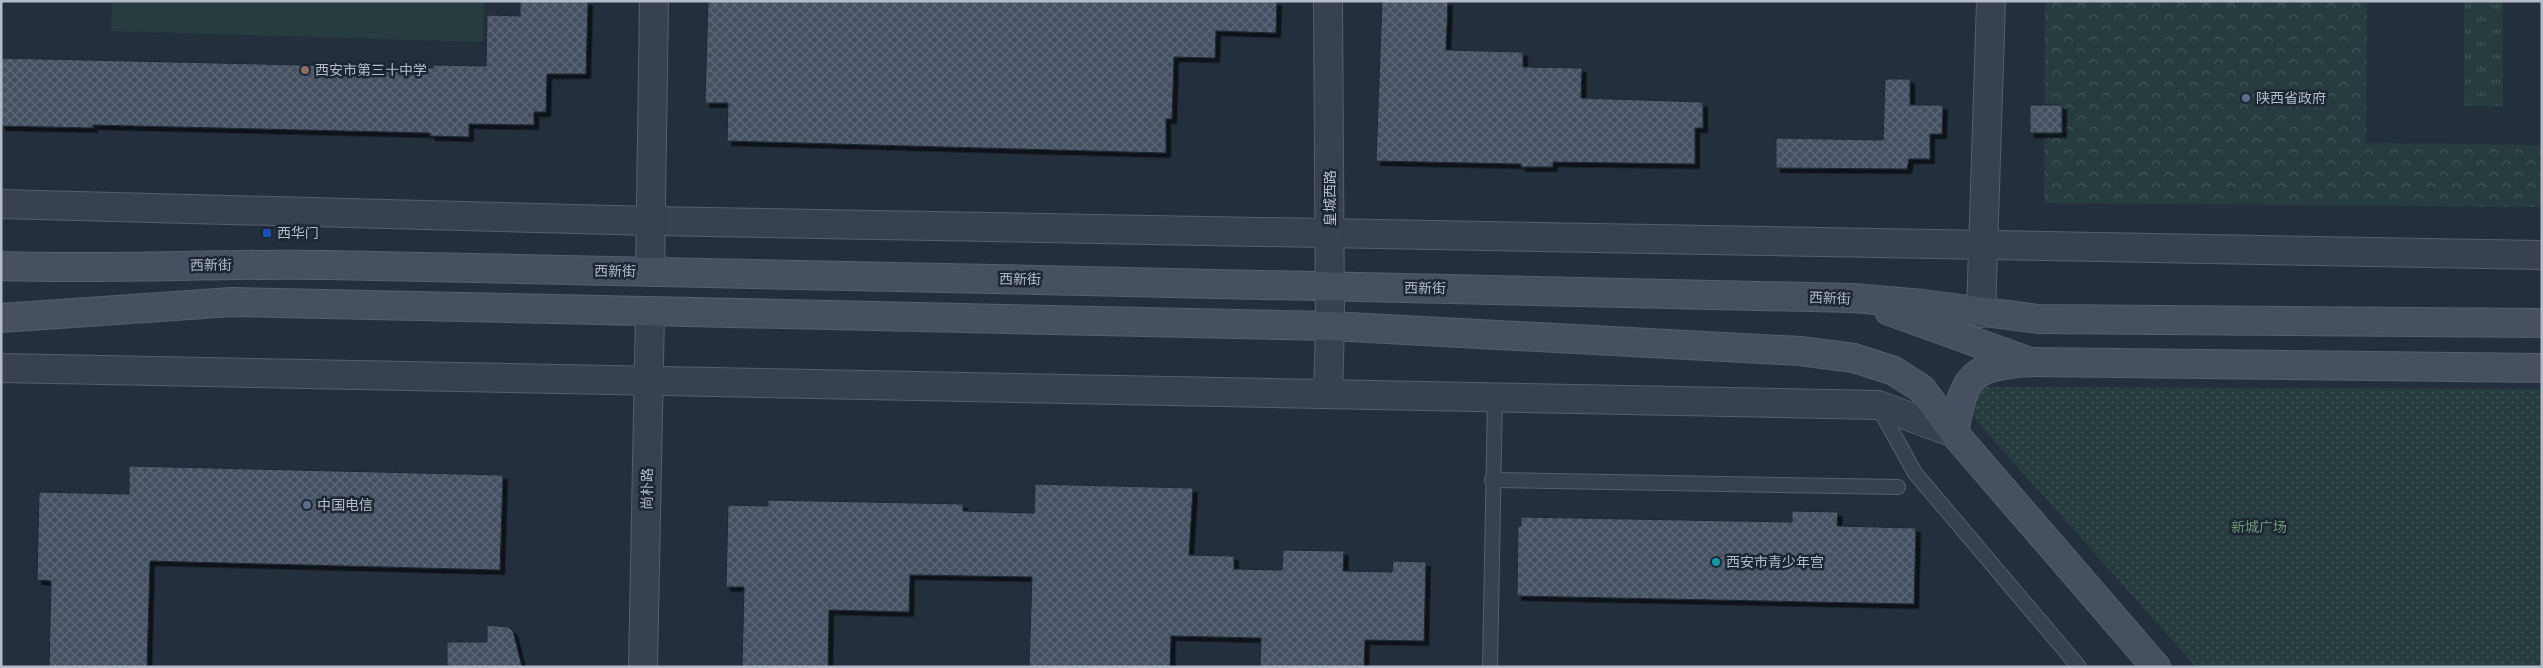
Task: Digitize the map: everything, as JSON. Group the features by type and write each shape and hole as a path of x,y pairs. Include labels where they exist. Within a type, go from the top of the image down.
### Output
{"main road":[{"name":"西新街","path":"1,266 54,268 268,264 1329,286 1853,298 1923,304 2038,319 2542,323"},
{"path":"1853,298 2031,362"},
{"path":"1,318 232,302 650,311 1330,326 1800,351 1854,358 1894,371 1922,389 1954,433 2156,667"},
{"path":"1954,433 1959,402 1973,376 2000,364 2031,362 2542,368"}],"street":[{"path":"650,272 654,1"},
{"name":"皇城西路","path":"1328,1 1330,232 1328,394"},
{"path":"1982,313 1990,1"},
{"path":"1,204 652,221 2542,255"},
{"name":"尚朴路","path":"643,667 650,311"},
{"path":"1,368 1878,405 1954,433"}],"lane":[{"path":"1490,667 1495,396"},
{"path":"1878,405 1915,473 2079,667"},
{"path":"1492,480 1898,487"}],"green space":[{"path":"112,1 484,1 483,42 111,31"},
{"name":"陕西省政府","path":"2045,1 2367,1 2366,143 2542,145 2542,207 2044,203"},
{"path":"2464,1 2503,1 2503,106 2464,106"},
{"name":"新城广场","path":"1976,387 2542,389 2542,667 2196,667 1973,417"}],"building":[{"path":"520,1 588,1 586,74 547,74 546,112 534,112 534,125 469,124 469,137 430,136 430,133 93,125 93,128 1,126 1,58 433,68 433,65 486,66 487,15 520,16"},
{"path":"708,1 1277,1 1276,33 1216,31 1215,58 1174,57 1172,119 1166,119 1166,153 727,141 728,103 705,103"},
{"path":"1382,1 1448,1 1446,50 1523,52 1523,67 1582,68 1581,98 1703,102 1703,128 1695,128 1695,164 1553,162 1553,167 1521,167 1521,164 1376,161"},
{"path":"1885,79 1910,79 1910,105 1943,105 1942,134 1930,134 1930,159 1909,159 1907,169 1776,168 1776,138 1883,140"},
{"path":"2030,105 2062,105 2062,133 2030,133"},
{"path":"129,466 503,475 500,570 150,561 147,667 49,667 51,581 37,580 39,492 129,494"},
{"path":"1035,484 1193,488 1189,555 1234,556 1234,569 1282,570 1283,550 1344,551 1343,571 1392,572 1393,561 1426,562 1424,641 1365,640 1364,667 1260,667 1261,638 1171,636 1170,667 1029,667 1032,577 910,575 909,612 829,610 828,667 742,667 744,587 726,587 728,505 768,506 768,500 963,504 963,511 1034,513"},
{"name":"西安市青少年宫","path":"1792,511 1838,512 1837,526 1916,528 1914,604 1517,596 1518,526 1521,526 1521,517 1792,522"},
{"path":"487,625 508,627 513,631 522,667 447,667 447,642 487,642"}],"place":[{"name":"西安市第三十中学","path":"305,70"},
{"name":"陕西省政府","path":"2246,98"},
{"name":"西华门","path":"267,233"},
{"name":"中国电信","path":"307,505"},
{"name":"西安市青少年宫","path":"1716,562"}]}
